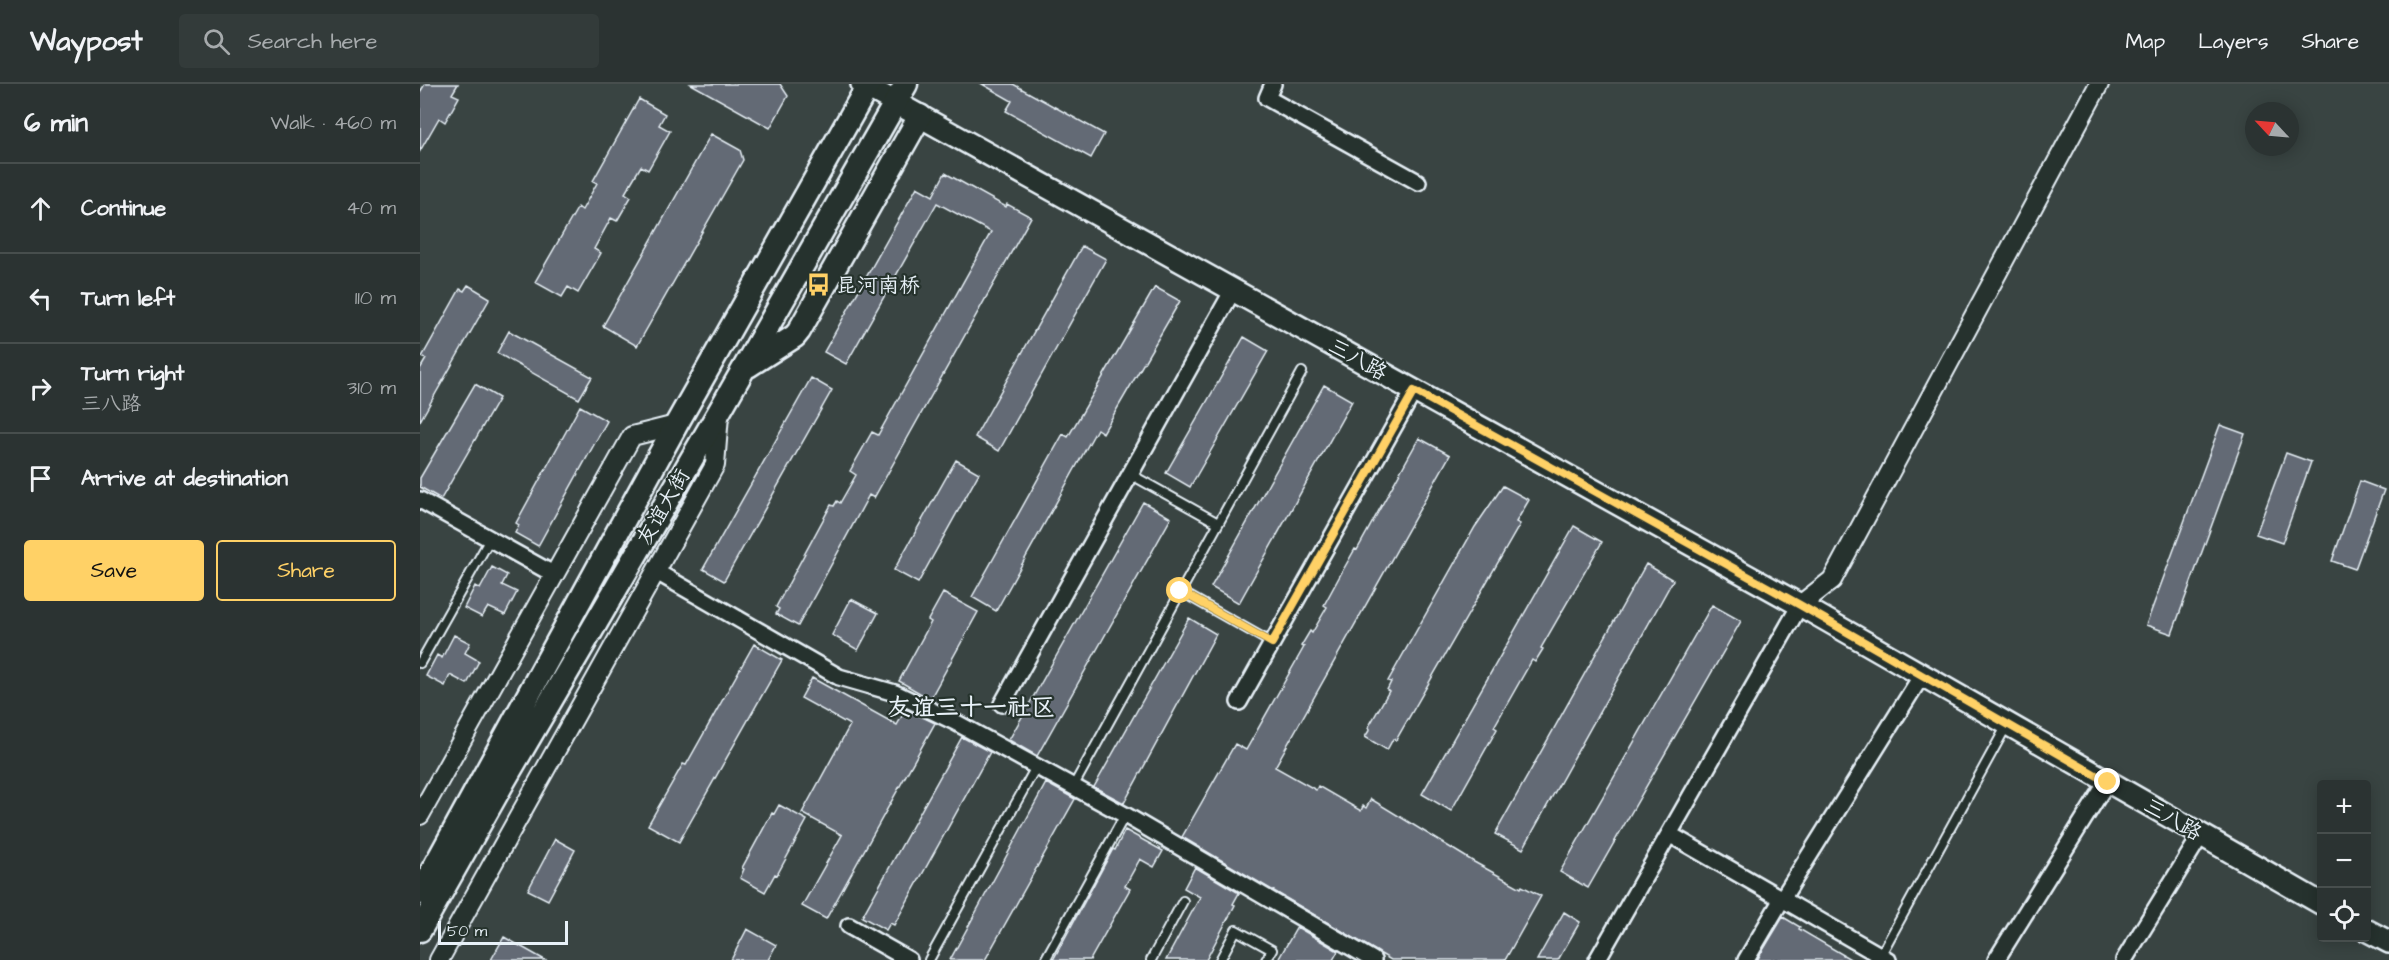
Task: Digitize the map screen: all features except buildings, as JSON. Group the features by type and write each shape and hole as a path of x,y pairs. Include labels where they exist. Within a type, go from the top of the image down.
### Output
{"main road":[{"name":"三八路","path":"866,85 901,93 920,116 1800,605 2317,901"},
{"name":"友谊大街","path":"420,930 496,774 676,425 866,85"},
{"name":"友谊大街","path":"420,893 719,412 901,93"},
{"path":"744,369 795,336 799,331 920,116"},
{"path":"2371,932 2389,942"}],"street":[{"path":"1273,84 1267,98 1418,182"},
{"path":"1597,960 1800,605 1832,580 2099,84"},
{"path":"1002,704 1233,290"},
{"path":"1239,702 1414,391"},
{"path":"440,960 654,571 715,465 719,412"},
{"path":"420,815 632,436 676,425"},
{"path":"420,500 555,576"},
{"path":"654,571 839,677 918,702 1125,815 1373,960"},
{"path":"1746,960 1922,675"},
{"path":"1996,960 2108,782"},
{"path":"1669,834 1882,958"},
{"path":"2124,960 2201,836"},
{"path":"849,926 909,960"}],"lane":[{"path":"1073,787 1302,372"},
{"path":"1130,474 1218,523"},
{"path":"420,663 490,539"},
{"path":"1180,591 1272,643"},
{"path":"1882,958 2007,724"},
{"path":"930,960 1036,767"},
{"path":"1045,960 1125,815"},
{"path":"1151,960 1183,901"},
{"path":"1220,960 1236,930 1272,950 1266,960"}],"place":[{"name":"昆河南桥","path":"818,285"}],"district":[{"name":"友谊三十一社区","path":"971,707"}],"route":[{"path":"1180,591 1272,643 1414,391 1800,605 2108,782"}]}
